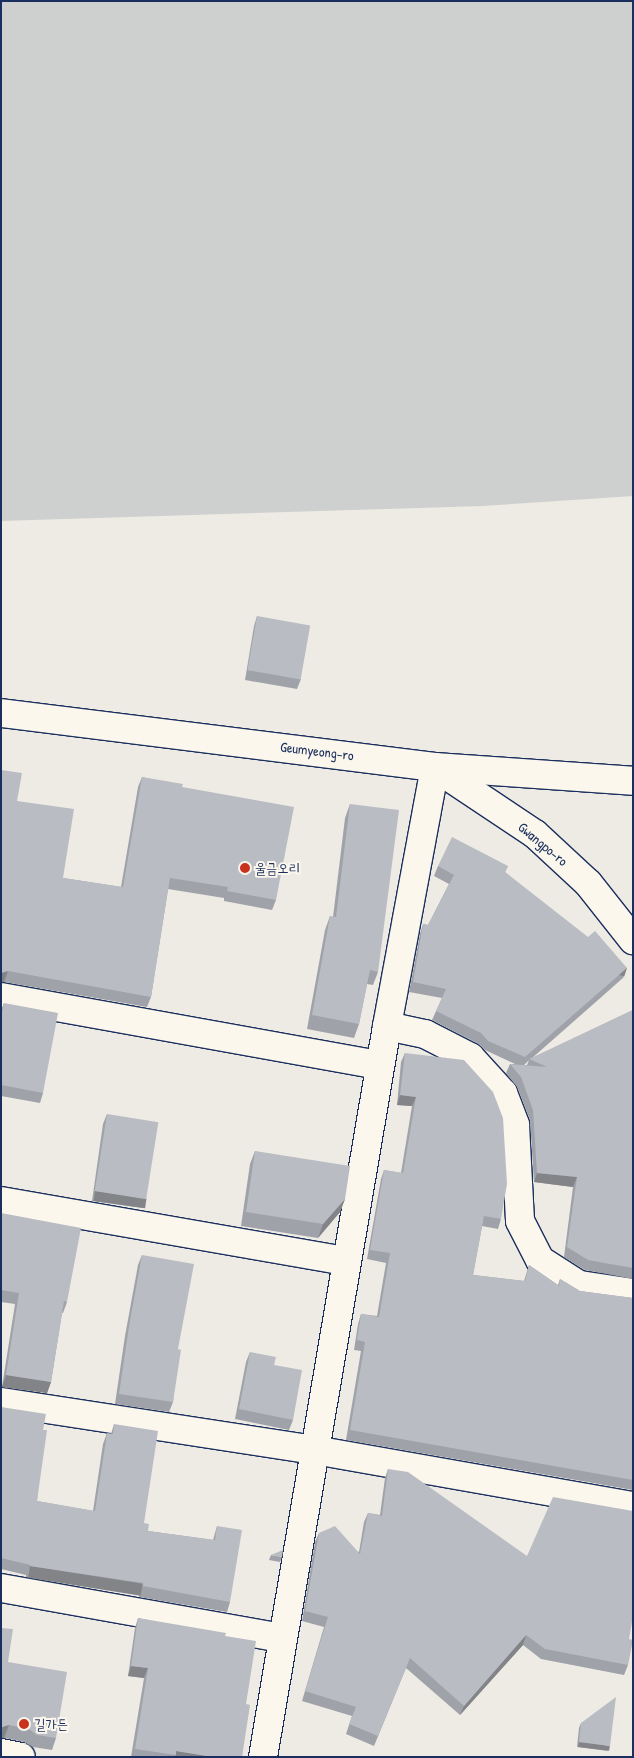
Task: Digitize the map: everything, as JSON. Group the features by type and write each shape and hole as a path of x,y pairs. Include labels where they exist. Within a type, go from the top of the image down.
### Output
{"street":[{"name":"Geumyeong-ro","path":"1,713 435,767 633,781"},
{"name":"Gwangpo-ro","path":"435,767 535,834 588,883 633,940"},
{"path":"263,1757 380,1065 435,767"},
{"path":"1,997 380,1065"},
{"path":"387,1026 425,1034 470,1057 503,1093 515,1125 520,1221 540,1260 579,1285 633,1293"},
{"path":"1,1201 346,1261"},
{"path":"1,1402 314,1450 633,1506"},
{"path":"1,1588 283,1638"},
{"path":"1,1753 21,1757"}],"shaded area":[{"path":"1,1 633,1 633,496 482,506 1,521"}],"building":[{"path":"257,616 310,625 301,680 247,670"},
{"path":"1,770 22,773 17,801 74,809 63,878 123,887 142,777 183,784 182,787 294,807 276,900 227,891 228,887 170,878 151,997 8,971 1,973"},
{"path":"350,804 399,810 378,972 370,970 359,1024 312,1015 330,916 336,917"},
{"path":"452,837 508,866 505,872 588,937 595,931 627,968 525,1057 488,1041 481,1033 436,1011 446,989 413,982 423,924 428,925 454,875 438,866"},
{"path":"4,1003 58,1013 43,1093 1,1085 1,1017"},
{"path":"633,1010 633,1268 588,1260 567,1247 577,1177 537,1173 533,1110 521,1077 510,1064 547,1067 529,1059"},
{"path":"405,1053 464,1060 493,1092 503,1118 507,1184 501,1219 484,1216 473,1275 525,1281 529,1265 559,1286 560,1279 580,1291 633,1298 633,1480 350,1430 365,1342 357,1340 361,1314 379,1317 390,1253 370,1250 384,1170 403,1173 416,1097 400,1095"},
{"path":"107,1114 158,1122 146,1199 95,1191"},
{"path":"255,1151 350,1166 345,1199 323,1224 246,1212"},
{"path":"1,1213 81,1228 67,1302 64,1301 51,1382 6,1375 19,1293 1,1290"},
{"path":"142,1255 194,1264 178,1349 181,1350 173,1402 119,1394"},
{"path":"250,1352 276,1357 274,1365 302,1370 293,1420 239,1409"},
{"path":"1,1407 46,1414 43,1430 47,1430 37,1501 95,1511 107,1433 113,1434 114,1424 158,1431 144,1523 149,1524 148,1531 215,1540 217,1526 242,1530 230,1602 143,1586 143,1583 30,1566 1,1558"},
{"path":"388,1469 408,1472 527,1556 553,1497 633,1511 633,1616 629,1639 633,1640 628,1665 545,1649 526,1635 464,1706 410,1658 378,1736 349,1724 356,1707 305,1691 328,1617 305,1611 319,1533 335,1526 360,1554 368,1513 382,1516"},
{"path":"283,1550 282,1557 271,1555"},
{"path":"138,1618 226,1633 225,1636 256,1641 246,1704 250,1705 242,1757 213,1757 176,1751 176,1755 135,1749 148,1668 131,1666"},
{"path":"1,1628 13,1629 8,1662 67,1672 56,1738 37,1735 29,1729 9,1725 1,1727"},
{"path":"616,1697 610,1746 579,1742 581,1723"}],"place":[{"name":"울금오리","path":"245,868"},
{"name":"길가든","path":"24,1724"}]}
